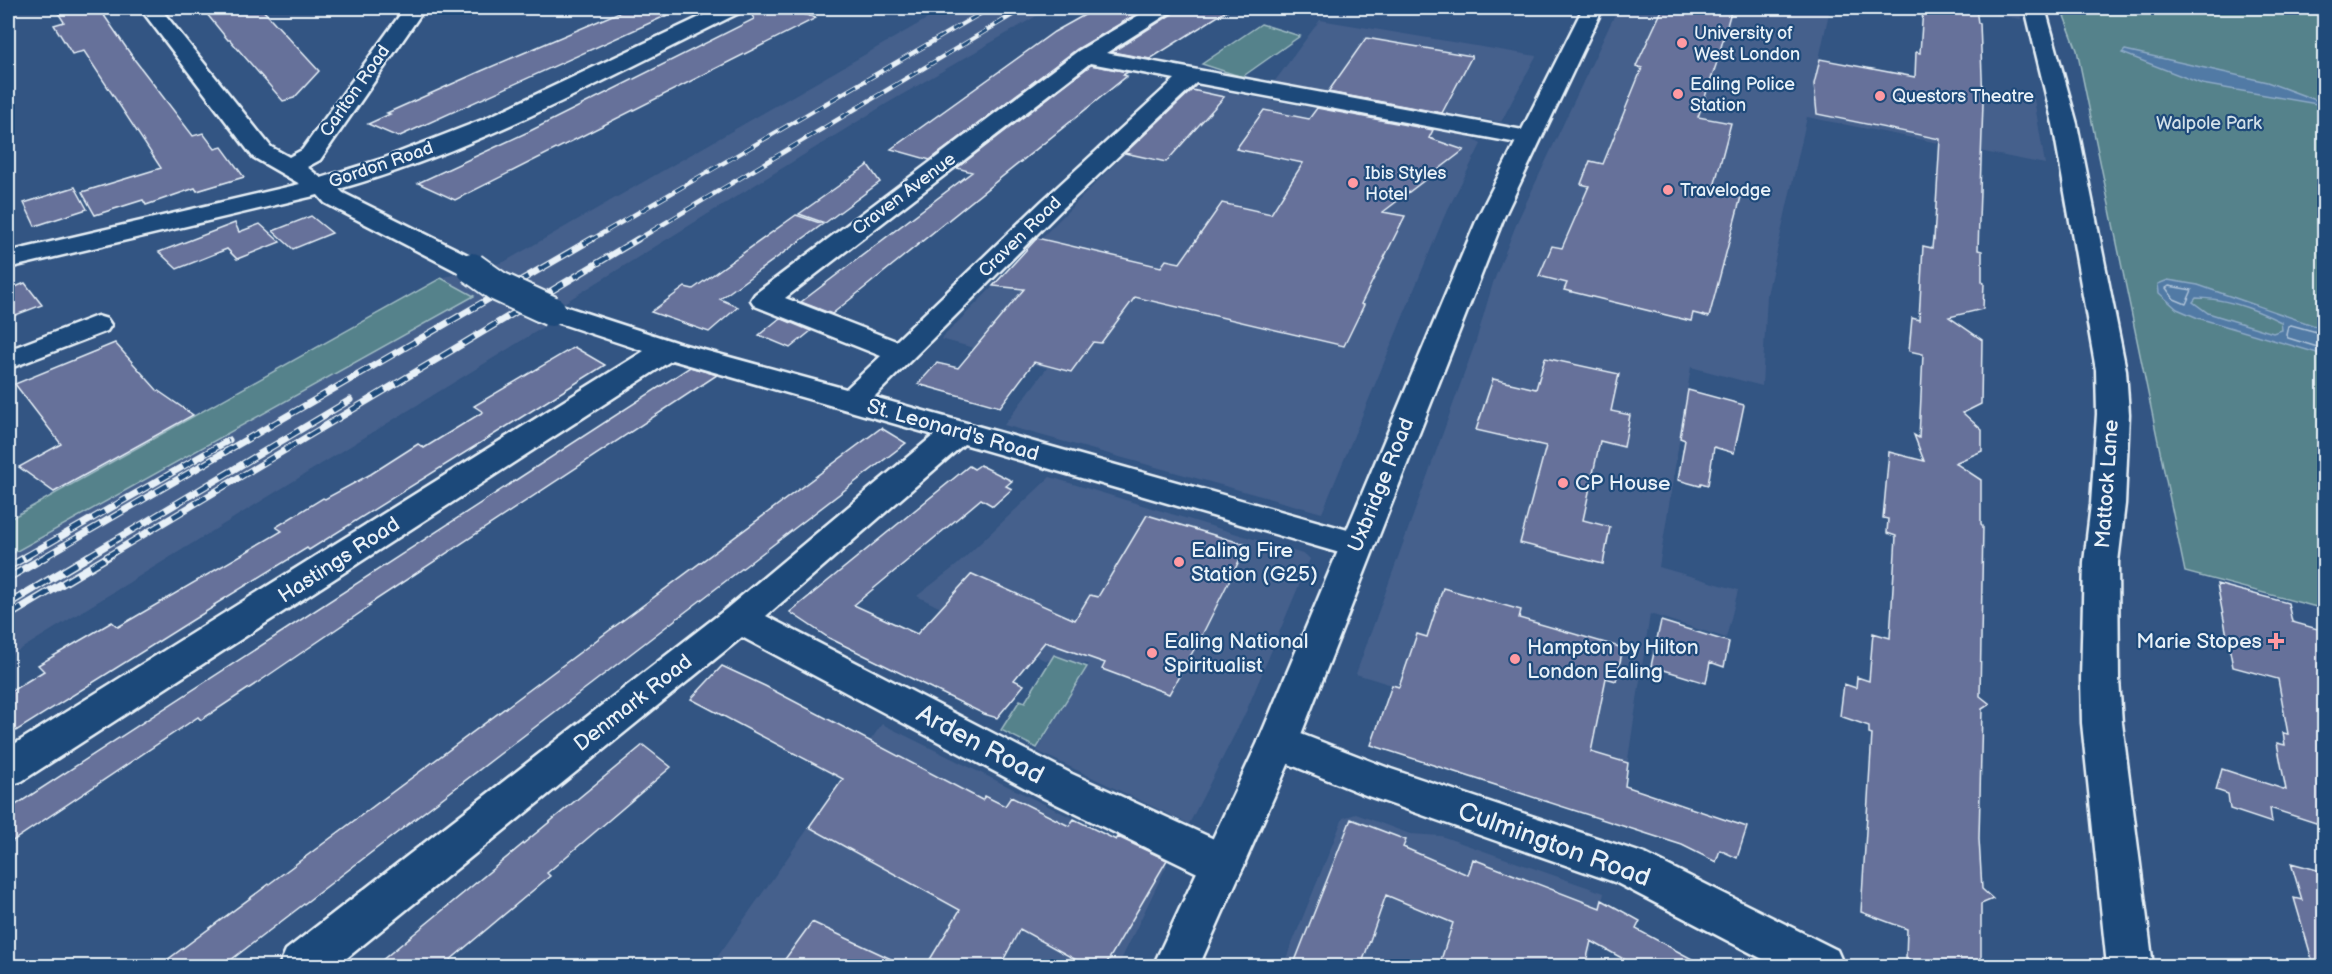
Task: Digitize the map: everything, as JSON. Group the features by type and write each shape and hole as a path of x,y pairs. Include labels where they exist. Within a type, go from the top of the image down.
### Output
{"street":[{"path":"150,8 262,152 289,168"},
{"name":"Carlton Road","path":"289,168 311,155 415,8"},
{"name":"Gordon Road","path":"8,260 319,186 407,158 506,117 734,8"},
{"name":"Craven Avenue","path":"901,353 765,300 1086,56 1164,8"},
{"name":"Uxbridge Road","path":"1178,966 1278,742 1436,355 1468,268 1506,182 1593,8"},
{"name":"Mattock Lane","path":"2035,8 2065,124 2111,370 2112,425 2102,562 2099,669 2102,723 2129,965"},
{"path":"1086,56 1528,138"},
{"name":"Craven Road","path":"852,400 1051,206 1191,76"},
{"name":"St. Leonard's Road","path":"289,168 308,178 334,198 472,268 497,286 551,311 668,349 1357,544"},
{"path":"8,360 97,325"},
{"name":"Hastings Road","path":"8,769 668,349"},
{"name":"Denmark Road","path":"302,966 739,619 958,432"},
{"name":"Arden Road","path":"739,619 1058,786 1223,864"},
{"name":"Culmington Road","path":"1278,742 1382,784 1630,868 1821,966"}],"shaded area":[{"path":"946,8 1050,8 886,104 551,311 542,328 8,657 8,519 441,278 504,262"},
{"path":"1618,8 1830,8 1819,59 2034,99 2045,164 1807,117 1767,295 1762,386 1691,367 1659,567 1738,590 1726,638 1650,614 1618,825 1371,745 1392,685 1356,674 1476,341 1493,283 1518,220"},
{"path":"1952,8 2020,8 2021,19"},
{"path":"1320,20 1536,56 1501,122 1272,85"},
{"path":"1192,86 1467,136 1481,144 1444,217 1322,513 1004,425 1047,368 941,339"},
{"path":"1050,477 1306,555 1310,559 1245,714 1189,824 1037,751 1089,664 1044,660 917,596 957,565"},
{"path":"882,724 1167,865 1118,966 711,966"},
{"path":"1356,814 1410,834 1441,836 1604,893 1588,966 1283,966 1343,818"}],"green space":[{"name":"Walpole Park","path":"2061,8 2324,8 2324,609 2185,572 2077,50"},
{"path":"1261,24 1300,36 1242,77 1202,64"},
{"path":"441,278 474,296 8,556 8,520"},
{"path":"1054,655 1087,667 1037,748 1001,730 1020,700 1025,702"}],"water":[{"path":"2125,50 2267,82 2324,103 2317,104 2202,84 2122,53"},
{"path":"2168,280 2198,285 2324,329 2324,355 2198,318 2177,309 2159,293 2158,284","holes":["2196,298 2240,305 2261,313 2281,322 2282,330 2273,333 2208,313 2193,302"]}],"building":[{"path":"55,8 99,8 134,59 193,136 203,133 215,149 222,147 244,177 197,191 195,188 146,205 143,200 95,215 82,192 161,168 84,51 72,54 54,25 64,22"},
{"path":"202,8 261,8 319,71 294,98 283,101"},
{"path":"629,8 683,8 398,137 368,124 390,114 387,113 479,72"},
{"path":"748,8 784,8 816,18 455,200 418,183 528,132 754,19"},
{"path":"1097,8 1147,8 1077,49 930,160 891,149 1054,32"},
{"path":"1176,8 1231,8 1150,59 1112,52 1172,14"},
{"path":"1663,8 1732,8 1698,117 1731,123 1714,187 1742,193 1709,317 1693,313 1691,321 1564,290 1567,283 1539,276 1552,246 1562,248 1589,186 1581,184 1590,161 1603,164 1642,68 1636,66"},
{"path":"1923,8 1976,8 1978,23 1980,23 1983,103 1978,250 1982,251 1983,309 1949,317 1982,340 1981,404 1963,413 1982,430 1982,451 1955,463 1981,480 1981,524 1983,526 1980,696 1990,704 1982,709 1979,839 1982,889 1993,899 1981,904 1981,966 1925,966 1906,959 1907,929 1861,912 1872,734 1869,733 1869,726 1840,716 1844,684 1856,688 1857,677 1869,681 1873,633 1890,638 1896,536 1887,533 1888,519 1883,518 1889,452 1924,461 1914,435 1919,438 1923,354 1909,351 1912,318 1919,320 1923,246 1932,248 1934,239 1940,139 1817,114 1814,84 1820,59 1915,77 1916,52 1920,53"},
{"path":"1366,38 1472,56 1442,113 1328,92"},
{"path":"1091,65 1128,72 1123,75 1127,76 832,314 801,302 972,172 957,168"},
{"path":"1192,90 1224,97 1166,162 1125,153"},
{"path":"1317,108 1433,130 1429,138 1464,150 1383,212 1405,216 1361,304 1364,305 1344,346 1135,297 1101,343 1093,342 1071,372 1034,362 1000,407 918,384 937,363 958,368 1024,289 993,286 1037,238 1161,267 1166,260 1180,263 1222,203 1271,214 1303,163 1236,149 1264,110 1309,119"},
{"path":"868,165 880,182 825,223 799,214"},
{"path":"75,187 87,209 35,226 24,203"},
{"path":"796,215 823,224 720,299 738,307 709,332 651,312 685,287 693,289"},
{"path":"311,216 332,233 293,249 273,231"},
{"path":"235,223 239,232 260,224 280,242 237,259 227,249 177,269 159,252"},
{"path":"25,283 42,305 8,318 8,290"},
{"path":"780,318 811,331 790,348 759,335"},
{"path":"115,343 157,390 193,415 54,492 19,467 61,444 15,384"},
{"path":"574,347 605,365 309,550 307,548 214,605 8,736 8,693 44,671 38,665 112,622 118,627 282,531 276,527 323,498 371,474 418,444 424,448 483,412 474,406"},
{"name":"CP House","path":"1545,358 1619,374 1611,411 1630,415 1624,447 1600,441 1583,520 1610,527 1603,564 1520,543 1546,446 1476,430 1493,379 1536,389"},
{"path":"690,367 717,375 368,605 370,606 201,720 198,717 8,844 8,810"},
{"path":"1688,390 1744,405 1734,453 1714,447 1708,485 1701,483 1700,486 1678,480 1685,440 1680,438"},
{"path":"881,428 906,443 223,966 159,966"},
{"path":"980,465 1012,481 1006,486 1012,489 993,506 981,499 854,605 917,634 972,574 1075,620 1090,595 1098,597 1147,515 1247,545 1201,637 1169,694 1102,669 1105,663 1045,642 1014,680 1024,685 997,718 984,714 829,638 790,612 969,466 974,469"},
{"path":"2217,584 2288,603 2292,622 2325,631 2325,826 2270,808 2272,823 2230,809 2228,794 2216,790 2222,769 2286,790 2277,743 2285,745 2283,733 2288,734 2278,679 2233,667"},
{"path":"1443,588 1521,610 1519,618 1623,648 1616,681 1606,678 1591,752 1628,763 1625,786 1747,827 1737,858 1720,850 1716,862 1682,845 1371,745 1392,685 1399,687 1417,634 1427,637"},
{"path":"1661,621 1729,642 1724,667 1710,662 1706,683 1651,666"},
{"path":"722,666 765,686 982,800 985,796 1005,806 1011,797 1069,826 1074,819 1116,840 1118,837 1167,860 1105,966 1087,966 1020,929 1000,966 926,966 960,910 809,827 843,779 691,699"},
{"path":"643,745 671,767 547,873 550,876 443,966 375,966"},
{"path":"1351,819 1406,840 1403,847 1468,875 1473,859 1600,908 1602,900 1640,921 1636,929 1705,966 1636,966 1591,941 1585,966 1439,966 1453,923 1386,895 1361,966 1293,966"},
{"path":"2291,863 2325,872 2325,966 2314,966 2294,898 2302,900"},
{"path":"812,922 906,966 780,966"}],"railway":[{"path":"589,241 990,8"},
{"path":"635,241 1024,8"},
{"path":"44,557 592,239"},
{"path":"106,557 638,239"},
{"path":"87,557 350,400"},
{"path":"25,557 229,440"},
{"path":"8,567 28,556"},
{"path":"8,578 47,556"},
{"path":"8,604 89,556"},
{"path":"8,616 109,556"}],"place":[{"name":"University of West London","path":"1682,43"},
{"name":"Ealing Police Station","path":"1678,94"},
{"name":"Questors Theatre","path":"1880,96"},
{"name":"Ibis Styles Hotel","path":"1353,183"},
{"name":"Travelodge","path":"1668,190"},
{"name":"CP House","path":"1563,483"},
{"name":"Ealing Fire Station (G25)","path":"1179,562"},
{"name":"Marie Stopes","path":"2276,641"},
{"name":"Ealing National Spiritualist","path":"1152,653"},
{"name":"Hampton by Hilton London Ealing","path":"1515,659"}]}
